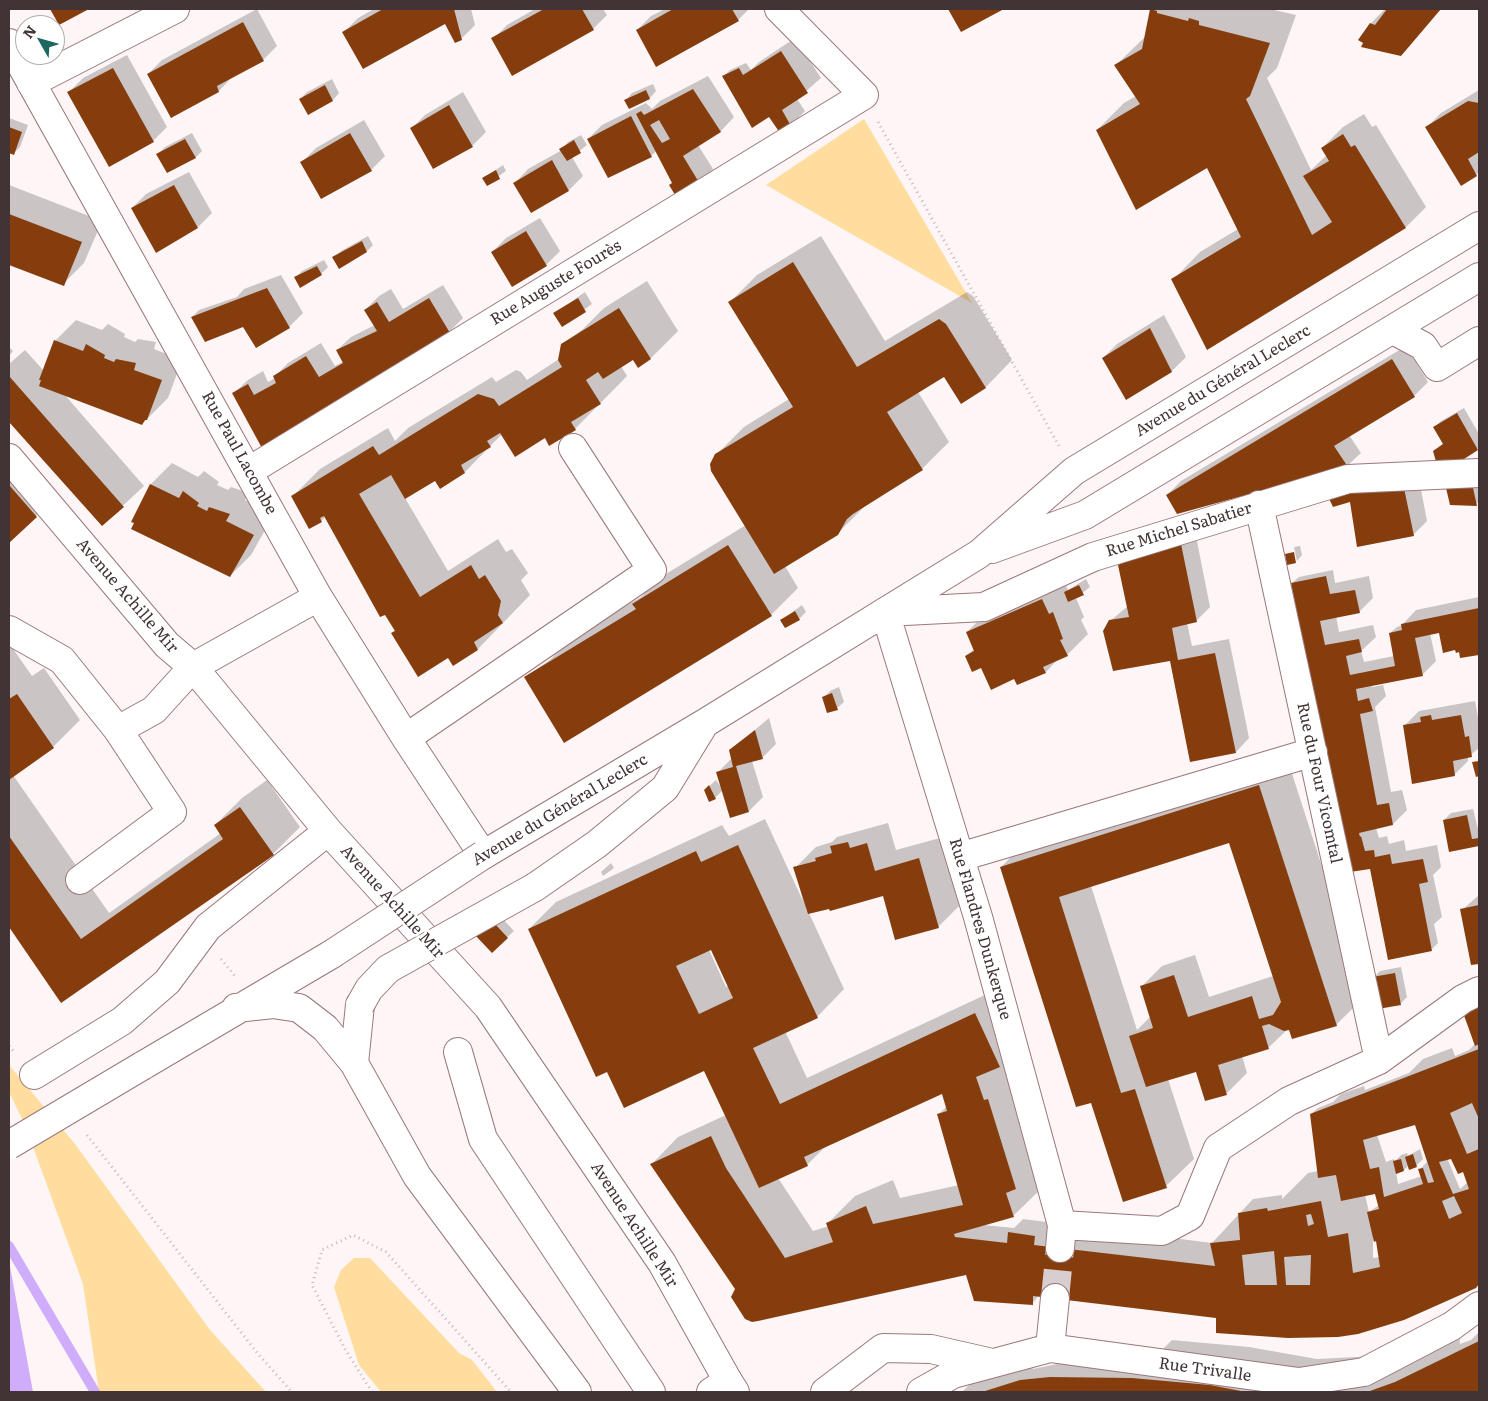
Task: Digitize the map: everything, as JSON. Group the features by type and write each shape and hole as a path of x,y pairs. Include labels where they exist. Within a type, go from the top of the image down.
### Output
{"street":[{"path":"31,83 175,9"},
{"path":"779,9 864,95"},
{"name":"Rue Paul Lacombe","path":"9,43 318,597 406,738 483,855"},
{"name":"Rue Auguste Fourès","path":"249,471 864,95"},
{"name":"Avenue du Général Leclerc","path":"9,1145 236,1008 332,954 483,855 705,723 979,554 1074,471 1479,226"},
{"name":"Avenue du Général Leclerc","path":"979,554 1085,516 1479,277"},
{"path":"1393,330 1423,346 1437,367 1479,341"},
{"path":"406,738 652,570 573,448"},
{"name":"Avenue Achille Mir","path":"9,458 167,644 193,667 328,831 488,1008 662,1263 724,1388"},
{"name":"Rue Michel Sabatier","path":"885,612 984,607 1093,557 1348,479 1479,473"},
{"name":"Rue du Four Vicomtal","path":"1259,505 1379,1060"},
{"path":"118,730 154,710 193,667 318,597"},
{"name":"Rue Flandres Dunkerque","path":"885,612 978,917 1061,1237 1162,1231 1183,1220 1190,1216 1218,1148 1289,1101 1379,1060"},
{"path":"9,630 62,660 118,730 172,812 80,880"},
{"path":"354,1063 360,1005 369,989 388,969 535,887 597,844 665,788 705,723"},
{"path":"960,857 1313,752"},
{"path":"34,1075 122,1021 167,982 208,927 328,831"},
{"path":"1379,1060 1463,999 1479,991"},
{"path":"236,1008 273,1004 299,1008 325,1028 354,1063 417,1176 577,1392"},
{"path":"458,1052 483,1139 651,1392"},
{"path":"1050,1348 1055,1298"},
{"name":"Rue Trivalle","path":"921,1392 953,1374 1050,1348 1299,1382 1364,1372 1452,1326 1479,1306"},
{"path":"825,1392 883,1348 931,1349 990,1363"}],"path":[{"path":"864,95 1074,471"},
{"path":"9,1046 34,1075"},
{"path":"85,1133 258,1354 292,1392"},
{"path":"372,1392 345,1349 312,1286 322,1250 353,1235 386,1252 511,1392"}],"shaded area":[{"path":"864,119 972,303 766,185"},
{"path":"9,1065 75,1144 210,1330 266,1392 99,1392 83,1284 25,1125 9,1092"},
{"path":"354,1258 370,1258 459,1353 472,1360 497,1392 381,1392 359,1365 334,1287 341,1270"},
{"path":"9,1261 33,1392 9,1392"}],"building":[{"path":"50,9 89,9 65,22 65,15 53,15"},
{"path":"383,9 454,9 462,40 455,43 445,24 363,69 342,32"},
{"path":"544,9 582,9 594,30 512,76 491,38"},
{"path":"673,9 732,9 739,21 656,67 636,30"},
{"path":"948,9 1004,9 961,32"},
{"path":"1150,9 1157,11 1157,13 1188,21 1189,18 1199,21 1199,25 1270,43 1250,96 1246,99 1312,235 1332,222 1303,176 1329,161 1321,148 1343,134 1351,147 1355,145 1406,228 1207,350 1171,279 1241,237 1207,168 1136,210 1096,130 1140,104 1114,65 1142,49"},
{"path":"1387,9 1441,9 1401,56 1361,47 1363,43 1358,40 1370,23 1375,25"},
{"path":"243,22 264,61 217,86 219,92 171,118 147,74"},
{"path":"781,51 808,93 782,110 791,126 780,133 769,117 752,128 722,76 739,68 743,75"},
{"path":"113,68 154,142 109,167 67,92"},
{"path":"325,85 333,101 308,115 299,99"},
{"path":"693,89 721,132 683,156 700,184 677,198 669,185 672,183 636,114 641,111 644,115","holes":["659,120 670,139 662,143 650,125"]},
{"path":"646,90 650,99 629,109 624,100"},
{"path":"1468,101 1479,103 1479,152 1468,159 1477,176 1461,186 1425,127"},
{"path":"449,105 473,147 433,169 410,128"},
{"path":"631,116 652,157 608,178 587,139"},
{"path":"9,127 22,132 14,155 9,153"},
{"path":"350,133 372,171 321,199 300,162"},
{"path":"185,139 196,158 167,173 156,154"},
{"path":"574,140 581,153 567,161 559,149"},
{"path":"552,160 569,191 531,213 513,183"},
{"path":"496,170 500,179 487,186 482,178"},
{"path":"174,185 198,228 156,253 131,208"},
{"path":"9,214 82,242 64,286 9,265"},
{"path":"526,231 547,266 512,287 491,252"},
{"path":"362,241 367,252 339,269 332,257"},
{"path":"793,262 857,367 939,319 946,324 986,388 961,404 944,377 887,412 923,470 853,514 847,519 838,535 774,574 711,471 710,464 715,454 793,407 728,302"},
{"path":"317,266 322,275 300,288 294,277"},
{"path":"267,288 290,328 256,348 243,327 205,342 191,317"},
{"path":"429,298 450,333 263,450 232,393 248,384 254,395 276,383 273,376 306,356 319,377 343,363 336,350 377,331 364,310 377,302 389,322"},
{"path":"578,298 586,312 562,327 553,313"},
{"path":"619,308 651,359 638,368 633,360 603,379 598,372 586,380 601,404 571,422 576,430 549,446 545,438 515,457 500,433 487,441 491,447 461,465 465,473 440,489 435,481 405,499 391,475 359,494 420,597 471,565 479,579 485,575 501,601 498,615 503,623 474,642 478,650 453,666 448,658 418,677 391,633 395,631 385,615 380,617 324,516 320,518 322,522 309,529 291,496 373,446 379,455 478,394 494,399 499,406 562,367 558,360 561,344"},
{"path":"1150,328 1172,372 1126,400 1102,358"},
{"path":"54,340 83,351 86,344 105,355 104,358 114,362 116,359 136,363 134,370 162,380 147,420 142,425 39,386 41,380 39,380"},
{"path":"1392,359 1415,397 1334,446 1348,467 1177,514 1166,495"},
{"path":"9,376 124,507 102,526 9,422"},
{"path":"1457,413 1478,450 1461,461 1437,465 1433,451 1443,444 1433,427"},
{"path":"150,484 179,498 183,491 199,503 197,506 207,511 209,507 230,514 226,521 254,535 230,577 131,529 134,523 131,522"},
{"path":"9,485 37,517 9,543"},
{"path":"1404,488 1414,536 1357,547 1350,502 1333,507 1327,494"},
{"path":"1446,488 1473,488 1477,506 1450,505"},
{"path":"1180,539 1197,622 1172,628 1178,660 1215,653 1236,753 1190,762 1170,661 1113,671 1103,631 1109,620 1129,617 1118,565"},
{"path":"728,545 772,616 564,743 524,677 636,609 632,604"},
{"path":"1294,552 1296,563 1287,565 1285,554"},
{"path":"1326,576 1330,594 1355,590 1360,613 1320,621 1325,645 1359,639 1362,652 1346,656 1350,675 1395,666 1389,633 1402,630 1401,624 1479,608 1479,655 1460,658 1459,652 1456,653 1455,650 1443,653 1439,633 1415,638 1423,676 1356,689 1358,701 1369,698 1373,711 1360,714 1377,805 1389,803 1393,825 1359,833 1360,837 1365,851 1374,850 1375,857 1390,854 1392,864 1423,859 1428,882 1419,884 1432,951 1388,960 1370,869 1350,872 1291,583"},
{"path":"1079,585 1084,595 1068,602 1064,592"},
{"path":"1042,599 1049,614 1053,612 1063,639 1060,640 1068,656 1043,667 1046,673 1017,685 1014,679 991,690 981,668 972,672 965,656 974,651 966,632"},
{"path":"795,611 800,620 785,628 780,620"},
{"path":"832,693 838,710 827,713 822,697"},
{"path":"17,694 54,748 9,780 9,699"},
{"path":"1431,715 1432,720 1461,715 1465,737 1469,736 1472,757 1453,761 1455,776 1412,784 1403,725 1421,722 1420,717"},
{"path":"755,730 763,759 736,766 749,812 730,818 716,772 733,767 729,750"},
{"path":"1479,761 1479,776 1476,777 1472,762"},
{"path":"709,785 716,799 709,802 704,790"},
{"path":"1259,785 1337,1026 1292,1039 1289,1030 1284,1031 1269,1024 1262,1026 1269,1049 1218,1065 1227,1095 1205,1101 1196,1072 1146,1087 1129,1036 1153,1028 1140,986 1174,975 1188,1017 1252,996 1259,1019 1273,1015 1281,1002 1229,843 1059,897 1121,1093 1135,1089 1167,1188 1123,1202 1091,1103 1076,1107 1000,867"},
{"path":"240,807 274,855 61,1003 9,927 9,836 81,939 223,839 214,825"},
{"path":"1467,815 1472,839 1479,838 1479,846 1449,852 1443,820"},
{"path":"848,842 850,848 867,843 875,871 919,858 939,928 895,940 883,896 830,911 829,909 808,914 793,867 816,861 815,858 832,853 830,846"},
{"path":"738,845 818,1018 753,1048 780,1104 975,1013 1000,1067 976,1077 984,1100 988,1099 1016,1189 1006,1193 1014,1217 954,1234 955,1237 1007,1243 1008,1232 1035,1236 1034,1245 1215,1266 1210,1243 1240,1240 1238,1213 1267,1208 1268,1211 1321,1201 1328,1237 1348,1233 1353,1273 1380,1267 1376,1241 1374,1242 1367,1212 1379,1209 1375,1194 1341,1201 1336,1175 1318,1178 1310,1114 1479,1049 1479,1119 1472,1103 1450,1113 1467,1154 1479,1149 1479,1284 1476,1288 1404,1320 1358,1334 1338,1337 1288,1338 1216,1333 1216,1318 1033,1296 1033,1305 974,1301 966,1275 758,1321 752,1322 745,1319 731,1297 735,1289 650,1164 711,1136 726,1168 785,1258 833,1242 826,1223 866,1206 873,1224 963,1205 937,1114 947,1111 942,1094 804,1157 808,1166 759,1188 704,1071 624,1108 607,1072 596,1077 528,929 696,851 701,862","holes":["711,950 733,998 699,1014 676,966","1415,1125 1434,1182 1428,1183 1423,1168 1418,1169 1423,1184 1384,1197 1379,1167 1370,1169 1363,1140","1451,1159 1458,1174 1463,1172 1469,1189 1453,1194 1439,1162","1454,1196 1462,1213 1449,1219 1442,1201","1311,1214 1314,1224 1308,1226 1306,1215","1274,1251 1277,1285 1245,1285 1242,1255","1311,1255 1310,1285 1286,1285 1284,1257"]},
{"path":"1479,905 1479,964 1471,965 1460,909"},
{"path":"495,924 508,938 492,953 475,935"},
{"path":"1395,973 1401,1005 1378,1009 1372,977"},
{"path":"1479,999 1479,1044 1475,1046 1461,1007"},
{"path":"1413,1154 1417,1167 1409,1170 1405,1157"},
{"path":"1401,1159 1404,1171 1396,1174 1393,1161"},
{"path":"1479,1341 1479,1392 1367,1392 1395,1382"},
{"path":"1050,1377 1132,1378 1210,1385 1241,1391 982,1392 1020,1380"}],"waterway":[{"path":"9,1246 95,1392"}],"tunnel":[{"path":"1055,1298 1060,1248"}]}
